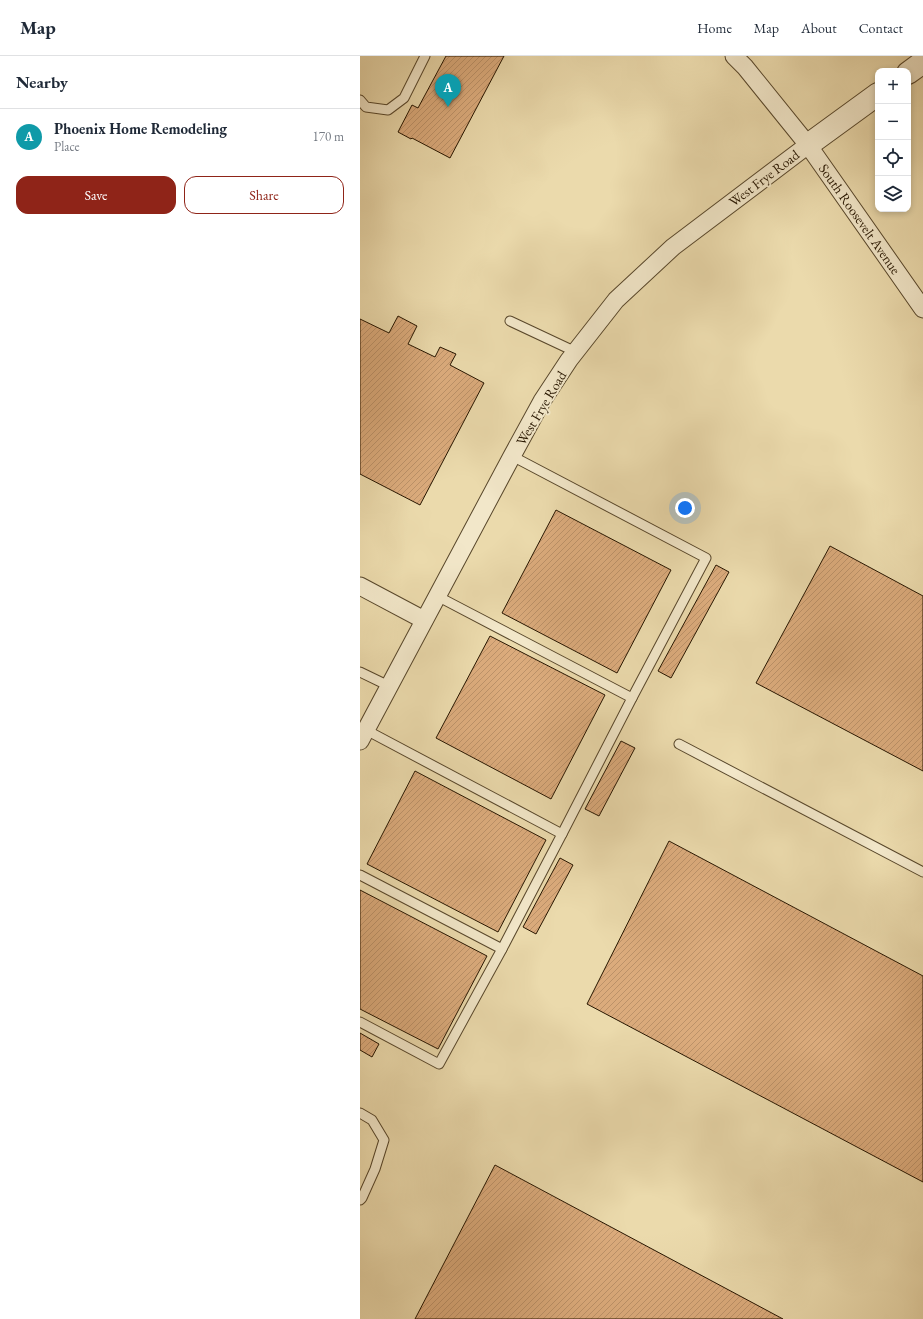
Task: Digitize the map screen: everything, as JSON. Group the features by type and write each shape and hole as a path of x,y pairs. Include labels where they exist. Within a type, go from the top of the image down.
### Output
{"street":[{"name":"South Roosevelt Avenue","path":"734,56 745,67 808,145 922,303"},
{"path":"911,70 923,62"},
{"path":"808,145 875,96"},
{"name":"West Frye Road","path":"363,735 542,401 576,352 616,300 673,247 808,145"},
{"path":"360,586 424,620"}],"lane":[{"path":"360,100 366,107 388,110 404,98 425,56"},
{"path":"510,321 576,352"},
{"path":"360,1022 439,1064 502,948 706,558 512,456"},
{"path":"437,596 632,698"},
{"path":"360,672 389,686"},
{"path":"363,735 562,834"},
{"path":"679,744 923,872"},
{"path":"360,875 502,948"},
{"path":"360,1112 372,1120 384,1140 375,1169 360,1200"}],"building":[{"path":"446,56 504,56 450,158 398,132 412,105 418,108"},
{"path":"398,316 417,326 408,344 435,357 440,347 456,354 450,365 484,383 420,505 360,474 360,319 389,333"},
{"path":"556,510 671,570 617,673 502,613"},
{"path":"830,546 923,596 923,771 756,683"},
{"path":"716,565 729,572 671,678 658,671"},
{"path":"490,636 605,695 551,799 436,738"},
{"path":"621,741 635,748 599,816 585,809"},
{"path":"415,771 546,840 498,932 367,864"},
{"path":"669,841 923,976 923,1182 587,1004"},
{"path":"560,858 573,865 536,934 523,927"},
{"path":"360,890 487,956 438,1049 360,1009"},
{"path":"360,1033 379,1044 372,1057 360,1050"},
{"path":"495,1165 783,1319 415,1319"}],"place":[{"name":"Phoenix Home Remodeling","path":"448,107"}]}
